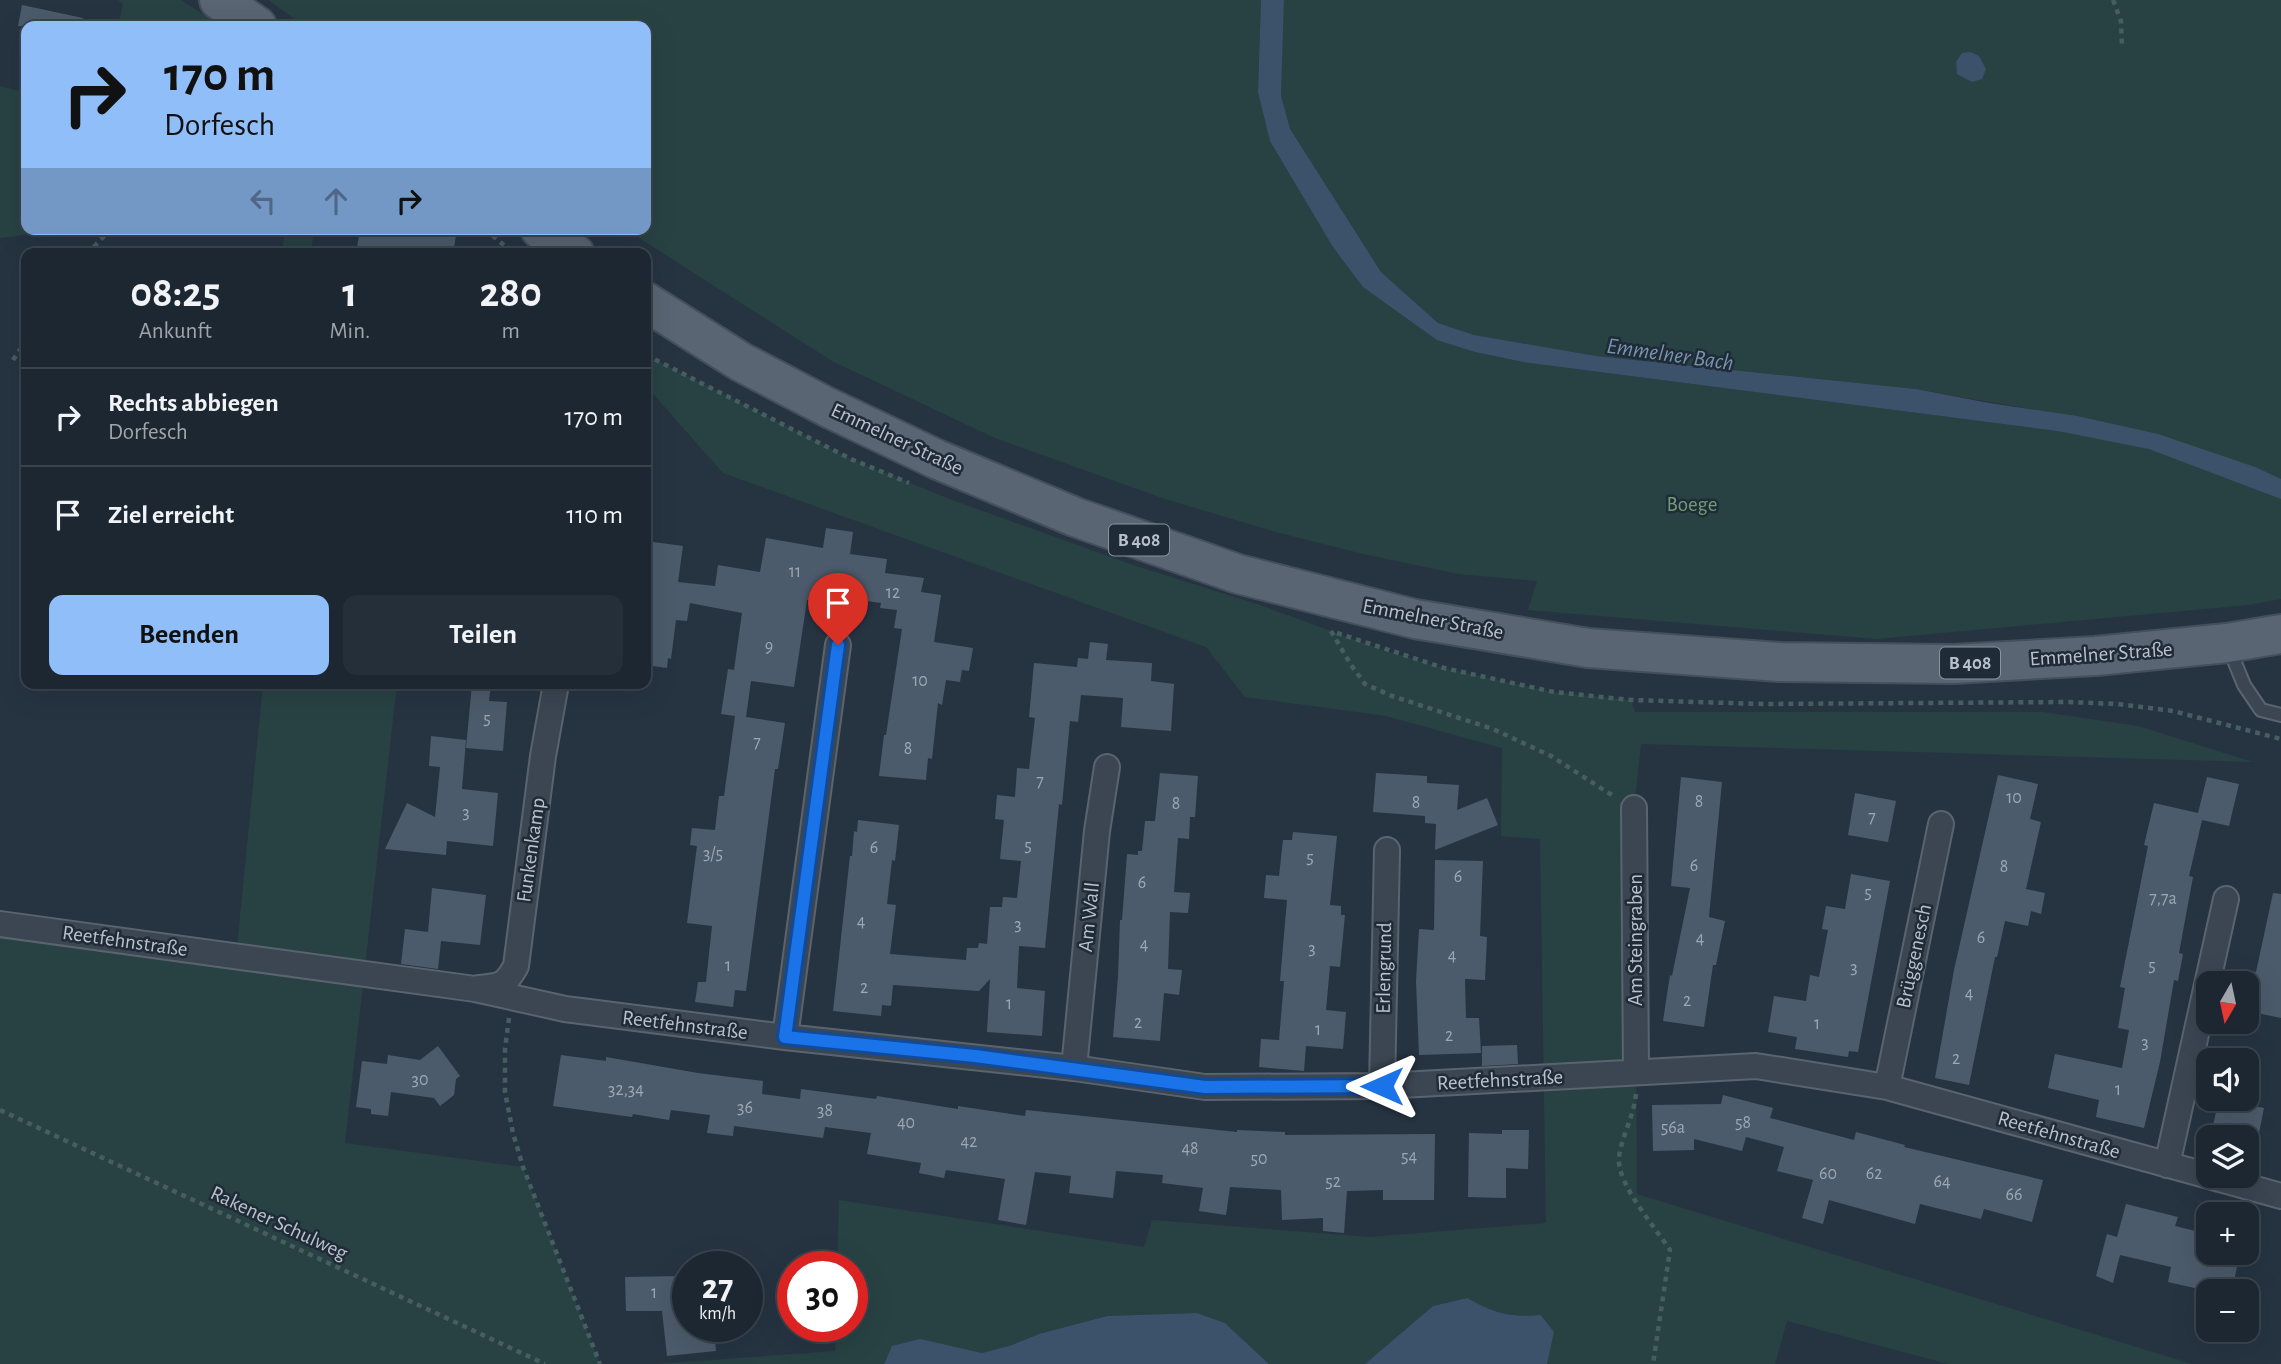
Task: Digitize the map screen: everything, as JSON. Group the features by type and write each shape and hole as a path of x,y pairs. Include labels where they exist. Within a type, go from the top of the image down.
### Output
{"main road":[{"path":"219,0 250,21"},
{"path":"549,235 567,248"},
{"name":"Emmelner Straße","path":"651,305 741,362 827,407 936,459 1075,517 1238,574 1415,619 1588,648 1779,663 1953,664 2096,656 2227,643 2275,635"}],"street":[{"path":"785,1037 838,645"},
{"name":"Funkenkamp","path":"475,989 499,986 508,980 516,966 554,689"},
{"name":"Am Wall","path":"1074,1068 1097,831 1107,766"},
{"name":"Am Steingraben","path":"1634,808 1636,1072"},
{"name":"Brüggenesch","path":"1887,1087 1941,824"},
{"name":"Erlengrund","path":"1382,1086 1387,850"},
{"path":"2166,1165 2227,899"},
{"name":"Reetfehnstraße","path":"0,924 475,989 565,1009 785,1037 1074,1068 1205,1087 1382,1086 1756,1066 1887,1087 2281,1196"}],"lane":[{"path":"2227,643 2244,685 2260,710 2281,715"}],"path":[{"path":"2113,0 2121,21 2122,48"},
{"path":"93,248 105,235"},
{"path":"492,235 507,248"},
{"path":"13,360 21,348"},
{"path":"1331,631 1365,684 1392,696 1493,729 1551,756 1634,808"},
{"path":"511,997 505,1049 505,1092 513,1133 523,1167 600,1364"},
{"path":"1636,1072 1636,1097 1619,1154 1619,1170 1625,1185 1670,1250 1653,1364"},
{"name":"Rakener Schulweg","path":"0,1110 545,1364"}],"green space":[{"path":"118,0 181,0 214,21 119,21 123,4"},
{"name":"Boege","path":"268,0 1261,0 1258,92 1333,247 1475,352 1523,362 2057,431 2093,438 2099,421 1916,389 1596,356 1474,335 1438,323 1381,272 1289,129 1281,96 1284,0 2281,0 2281,599 2248,605 1877,639 1528,610 1537,581 1459,574 1276,532 1165,499 995,438 832,361 634,235 651,235 651,21 297,21"},
{"path":"0,86 21,92 21,235 24,235 0,238"},
{"path":"284,235 313,235 312,248 283,248"},
{"path":"651,358 851,459 952,500 1136,566 1444,668 1554,692 1631,700 1635,712 2043,712 2138,726 2253,762 1641,744 1634,808 1637,1194 2192,1364 1948,1364 1787,1321 1775,1364 1547,1364 1553,1332 1542,1315 1502,1313 1466,1298 1433,1306 1365,1364 1269,1364 1225,1323 1197,1313 1107,1316 982,1353 958,1348 885,1360 884,1364 655,1364 835,1351 835,1342 868,1342 868,1251 837,1251 839,1200 1144,1247 1152,1220 1370,1237 1546,1223 1540,839 1501,836 1502,748 1386,716 1245,697 1206,647 723,473 651,392"},
{"path":"263,689 396,689 345,1143 523,1167 600,1364 0,1364 0,924 236,957"}],"water":[{"path":"1261,0 1284,0 1281,96 1290,129 1381,272 1438,323 1474,335 1596,356 1916,389 2077,416 2158,434 2255,467 2281,479 2281,499 2149,449 2057,431 1523,362 1475,352 1437,340 1363,287 1333,247 1270,141 1258,92"},
{"path":"1970,52 1979,56 1986,69 1982,79 1972,82 1957,74 1956,62 1962,53"},
{"path":"1467,1298 1502,1313 1541,1315 1554,1332 1547,1364 1365,1364 1433,1306"},
{"path":"1197,1313 1225,1323 1269,1364 884,1364 892,1346 920,1339 982,1353 1107,1316"}],"building":[{"path":"22,5 83,18 83,21 21,21 21,26 18,26"},
{"path":"359,235 456,235 454,248 357,248"},
{"path":"826,528 853,532 850,554 887,559 885,573 924,578 921,592 941,595 934,642 973,648 969,671 962,670 960,682 946,680 942,705 938,703 932,759 928,758 926,780 879,776 902,629 894,628 897,610 880,608 881,603 822,595 821,602 807,600 794,687 751,681 746,717 785,723 778,769 775,769 746,991 735,990 733,1007 695,1002 698,982 706,982 712,926 687,923 697,846 690,845 692,828 715,830 719,796 724,796 735,716 721,714 728,669 734,670 742,613 690,603 687,621 676,620 671,659 668,658 667,668 651,666 651,542 683,546 678,582 715,586 718,565 760,572 766,538 823,548"},
{"path":"1090,642 1108,644 1106,660 1152,663 1151,681 1174,684 1171,731 1121,727 1123,698 1081,695 1078,722 1070,721 1045,948 1019,946 1017,988 1045,991 1042,1036 987,1032 990,979 979,991 893,985 891,1006 882,1005 881,1016 833,1011 850,856 858,820 899,825 887,904 896,905 890,954 966,960 967,948 978,948 979,943 987,944 990,907 1002,907 1003,897 1017,898 1021,861 1000,859 1004,820 995,819 997,795 1015,797 1017,768 1029,769 1035,718 1029,717 1034,663 1077,667 1078,658 1088,659"},
{"path":"472,689 490,689 489,701 507,702 503,751 466,748"},
{"path":"431,736 466,740 462,789 498,793 493,846 447,841 446,855 385,849 407,803 435,817 440,767 429,766"},
{"path":"1160,773 1198,776 1195,817 1190,817 1189,839 1178,838 1174,892 1190,893 1188,913 1170,912 1168,969 1182,970 1179,995 1164,993 1160,1041 1113,1037 1127,854 1138,855 1138,851 1142,851 1145,821 1155,821"},
{"path":"1376,773 1427,776 1427,783 1459,785 1457,810 1487,798 1498,825 1435,850 1436,824 1425,823 1425,816 1373,812"},
{"path":"1998,775 2038,784 2030,819 2041,822 2026,889 2045,893 2041,914 2031,911 2028,926 2005,921 1969,1085 1935,1078 1954,970"},
{"path":"1681,777 1722,782 1709,917 1725,921 1716,965 1713,965 1704,1027 1663,1021 1670,975 1672,976 1690,888 1671,886"},
{"path":"2207,777 2239,784 2229,826 2202,820 2189,876 2193,877 2179,953 2183,954 2178,981 2174,980 2160,1062 2144,1128 2096,1117 2099,1100 2048,1088 2055,1054 2122,1068 2129,1030 2118,1028 2125,988 2120,987 2148,846 2144,845 2154,803 2198,813"},
{"path":"1855,793 1896,801 1888,842 1848,835"},
{"path":"1293,832 1337,836 1330,905 1341,906 1341,915 1345,915 1340,967 1330,966 1326,1010 1346,1012 1343,1049 1306,1046 1304,1071 1259,1067 1261,1039 1279,1040 1284,981 1280,981 1287,900 1264,898 1266,875 1279,876 1283,840 1292,840"},
{"path":"1435,860 1483,861 1480,936 1487,937 1485,980 1465,979 1466,1018 1479,1018 1481,1053 1419,1055 1416,981 1419,929 1434,930"},
{"path":"1851,874 1890,881 1858,1052 1849,1051 1848,1057 1795,1049 1797,1037 1768,1032 1774,996 1806,1001 1810,975 1819,977 1828,930 1822,929 1826,906 1845,909"},
{"path":"432,888 486,895 480,945 441,941 438,969 401,964 405,929 428,932"},
{"path":"2273,893 2281,894 2281,1018 2259,1013 2259,971 2256,971"},
{"path":"1517,1045 1518,1064 1482,1066 1482,1046"},
{"path":"438,1046 460,1076 456,1079 454,1095 440,1106 434,1098 391,1092 388,1116 371,1114 371,1109 356,1107 362,1061 387,1064 388,1055 420,1060"},
{"path":"561,1055 606,1061 606,1057 763,1081 762,1094 800,1099 801,1089 876,1099 877,1096 1025,1116 1026,1110 1237,1132 1285,1132 1285,1135 1435,1134 1434,1200 1383,1200 1383,1190 1347,1191 1344,1233 1323,1231 1323,1218 1282,1220 1281,1190 1230,1187 1226,1215 1199,1211 1203,1188 1162,1183 1163,1175 1116,1171 1113,1198 1069,1193 1071,1176 1035,1172 1026,1225 998,1220 1005,1179 946,1170 944,1178 919,1173 921,1163 867,1154 871,1133 825,1127 823,1138 734,1126 733,1136 707,1133 710,1115 671,1110 669,1120 553,1106"},
{"path":"1723,1095 1773,1108 1770,1118 1854,1140 1856,1132 1905,1145 1904,1147 2043,1180 2032,1222 1984,1209 1981,1219 1920,1204 1915,1224 1829,1200 1823,1224 1802,1218 1813,1180 1777,1171 1784,1147 1746,1137 1742,1151 1694,1139 1694,1150 1653,1151 1652,1105 1721,1104"},
{"path":"2259,1107 2264,1108 2259,1133 2259,1125 2213,1125 2216,1111 2259,1111"},
{"path":"1502,1130 1529,1130 1528,1169 1506,1168 1506,1198 1468,1197 1469,1133 1502,1134"},
{"path":"2126,1204 2178,1217 2175,1226 2196,1231 2196,1265 2237,1265 2234,1279 2196,1279 2196,1288 2168,1282 2171,1267 2120,1255 2113,1283 2096,1276 2107,1234 2117,1237"},
{"path":"672,1276 672,1342 715,1342 716,1351 667,1356 662,1311 626,1311 625,1277"}],"route":[{"path":"838,645 785,1037 975,1056 1205,1087 1382,1086"}],"water label":[{"name":"Emmelner Bach","path":"1670,355"}]}
